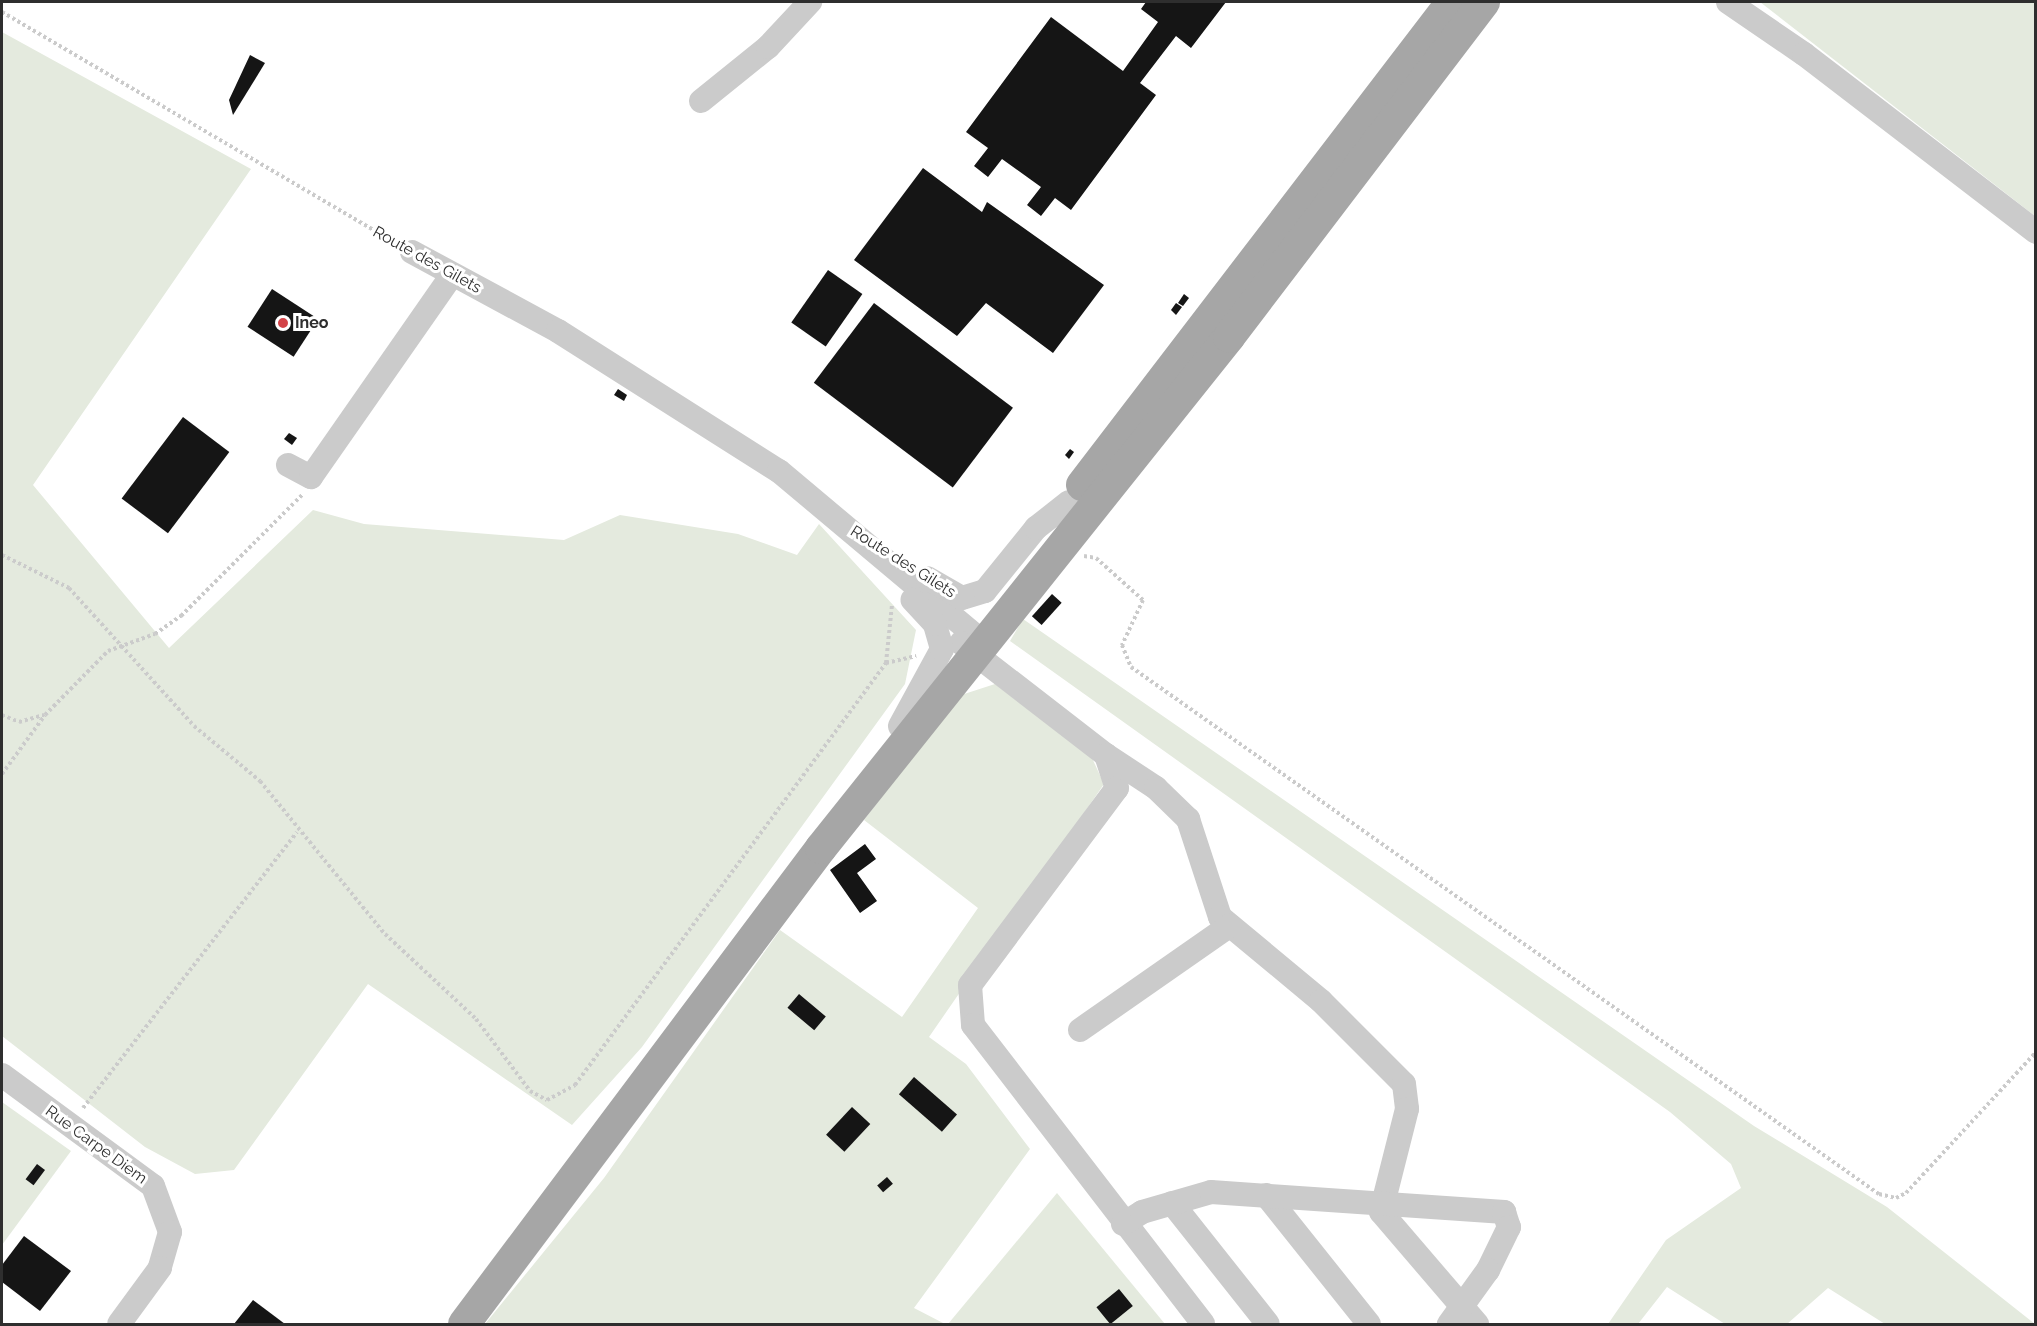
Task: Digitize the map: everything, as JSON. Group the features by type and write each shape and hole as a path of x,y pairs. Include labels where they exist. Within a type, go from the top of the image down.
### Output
{"main road":[{"path":"464,1324 821,848 1069,502 1452,2"},
{"path":"821,848 900,726 965,646 1229,337 1484,2"}],"street":[{"path":"701,101 768,46 810,2"},
{"path":"1728,2 1804,54 2036,232"},
{"name":"Route des Gilets","path":"412,252 659,392 779,471 842,523 965,646"},
{"path":"288,465 311,477 451,276"},
{"name":"Route des Gilets","path":"842,523 962,598 985,591 1036,528 1069,502"},
{"name":"Route des Gilets","path":"842,523 935,624 942,649 965,646"},
{"path":"965,646 1106,755 1156,788 1188,819 1212,903 1229,926 1321,1001 1404,1084 1407,1109 1382,1203 1381,1212 1462,1320 1488,1270 1510,1219 1504,1212 1382,1203 1266,1195 1211,1192 1172,1203 1124,1224"},
{"path":"1106,755 1117,788 970,985 973,1025 1203,1324"},
{"path":"1080,1030 1229,926"},
{"name":"Rue Carpe Diem","path":"2,1075 153,1186 170,1232 160,1268 119,1324"},
{"path":"1266,1195 1369,1324"},
{"path":"1172,1203 1268,1324"}],"path":[{"name":"Route des Gilets","path":"2,12 412,252"},
{"path":"2,774 45,715 122,643 155,634 181,616 300,497 311,477"},
{"path":"2,555 69,588 122,643 194,726 260,781 297,832 385,934 476,1019 530,1091 547,1100 560,1098 575,1085 886,663 965,646"},
{"path":"1074,561 1083,556 1096,558 1143,600 1122,645 1131,667 1879,1194 1896,1198 1906,1193 2036,1052"},
{"path":"2,715 19,722 45,715"},
{"path":"69,1125 297,832"}],"shaded area":[{"path":"1760,2 2035,2 2035,216"},
{"path":"2,32 251,169 33,485 169,648 313,510 364,524 564,540 620,515 738,534 797,555 819,524 916,630 905,684 642,1047 572,1125 368,984 234,1170 195,1174 145,1147 2,1036"},
{"path":"1023,619 1754,1126 1887,1207 2035,1324 1885,1324 1828,1288 1787,1324 1725,1324 1667,1287 1638,1324 1608,1324 1666,1240 1741,1188 1731,1164 1670,1112 1010,641"},
{"path":"995,684 1092,758 1104,784 929,1037 966,1064 1030,1149 914,1308 945,1324 485,1324 604,1178 780,930 902,1017 978,908 864,820 958,696"},
{"path":"2,1102 71,1151 2,1245"},
{"path":"1057,1193 1165,1324 948,1324"}],"building":[{"path":"1146,2 1226,2 1191,48 1176,36 1140,83 1156,95 1071,210 1055,198 1041,216 1027,205 1041,187 1002,159 988,177 974,166 988,148 966,132 1051,17 1123,71 1158,22 1141,9"},
{"path":"250,55 265,63 233,115 229,100"},
{"path":"923,168 982,212 987,202 1104,285 1053,353 986,303 957,336 854,260"},
{"path":"828,270 862,294 826,347 791,322"},
{"name":"Ineo","path":"272,289 318,319 294,357 247,327"},
{"path":"1184,294 1189,298 1183,306 1178,303"},
{"path":"874,303 1013,408 953,488 814,383"},
{"path":"1176,303 1182,307 1176,315 1171,310"},
{"path":"618,389 627,395 624,401 614,395"},
{"path":"183,417 229,452 168,533 122,498"},
{"path":"289,433 297,438 292,445 284,439"},
{"path":"1070,449 1074,452 1069,459 1065,455"},
{"path":"1052,594 1062,603 1042,625 1032,616"},
{"path":"865,844 876,859 857,873 877,901 860,913 830,870"},
{"path":"799,994 826,1016 814,1030 787,1008"},
{"path":"914,1077 957,1114 942,1132 899,1094"},
{"path":"852,1107 870,1124 844,1152 826,1135"},
{"path":"37,1164 45,1170 34,1185 26,1179"},
{"path":"887,1177 893,1184 883,1192 877,1186"},
{"path":"24,1236 71,1271 40,1311 2,1282 2,1265"},
{"path":"1119,1289 1133,1306 1111,1324 1096,1307"},
{"path":"253,1300 285,1324 234,1324"}],"place":[{"name":"Ineo","path":"283,323"}]}
